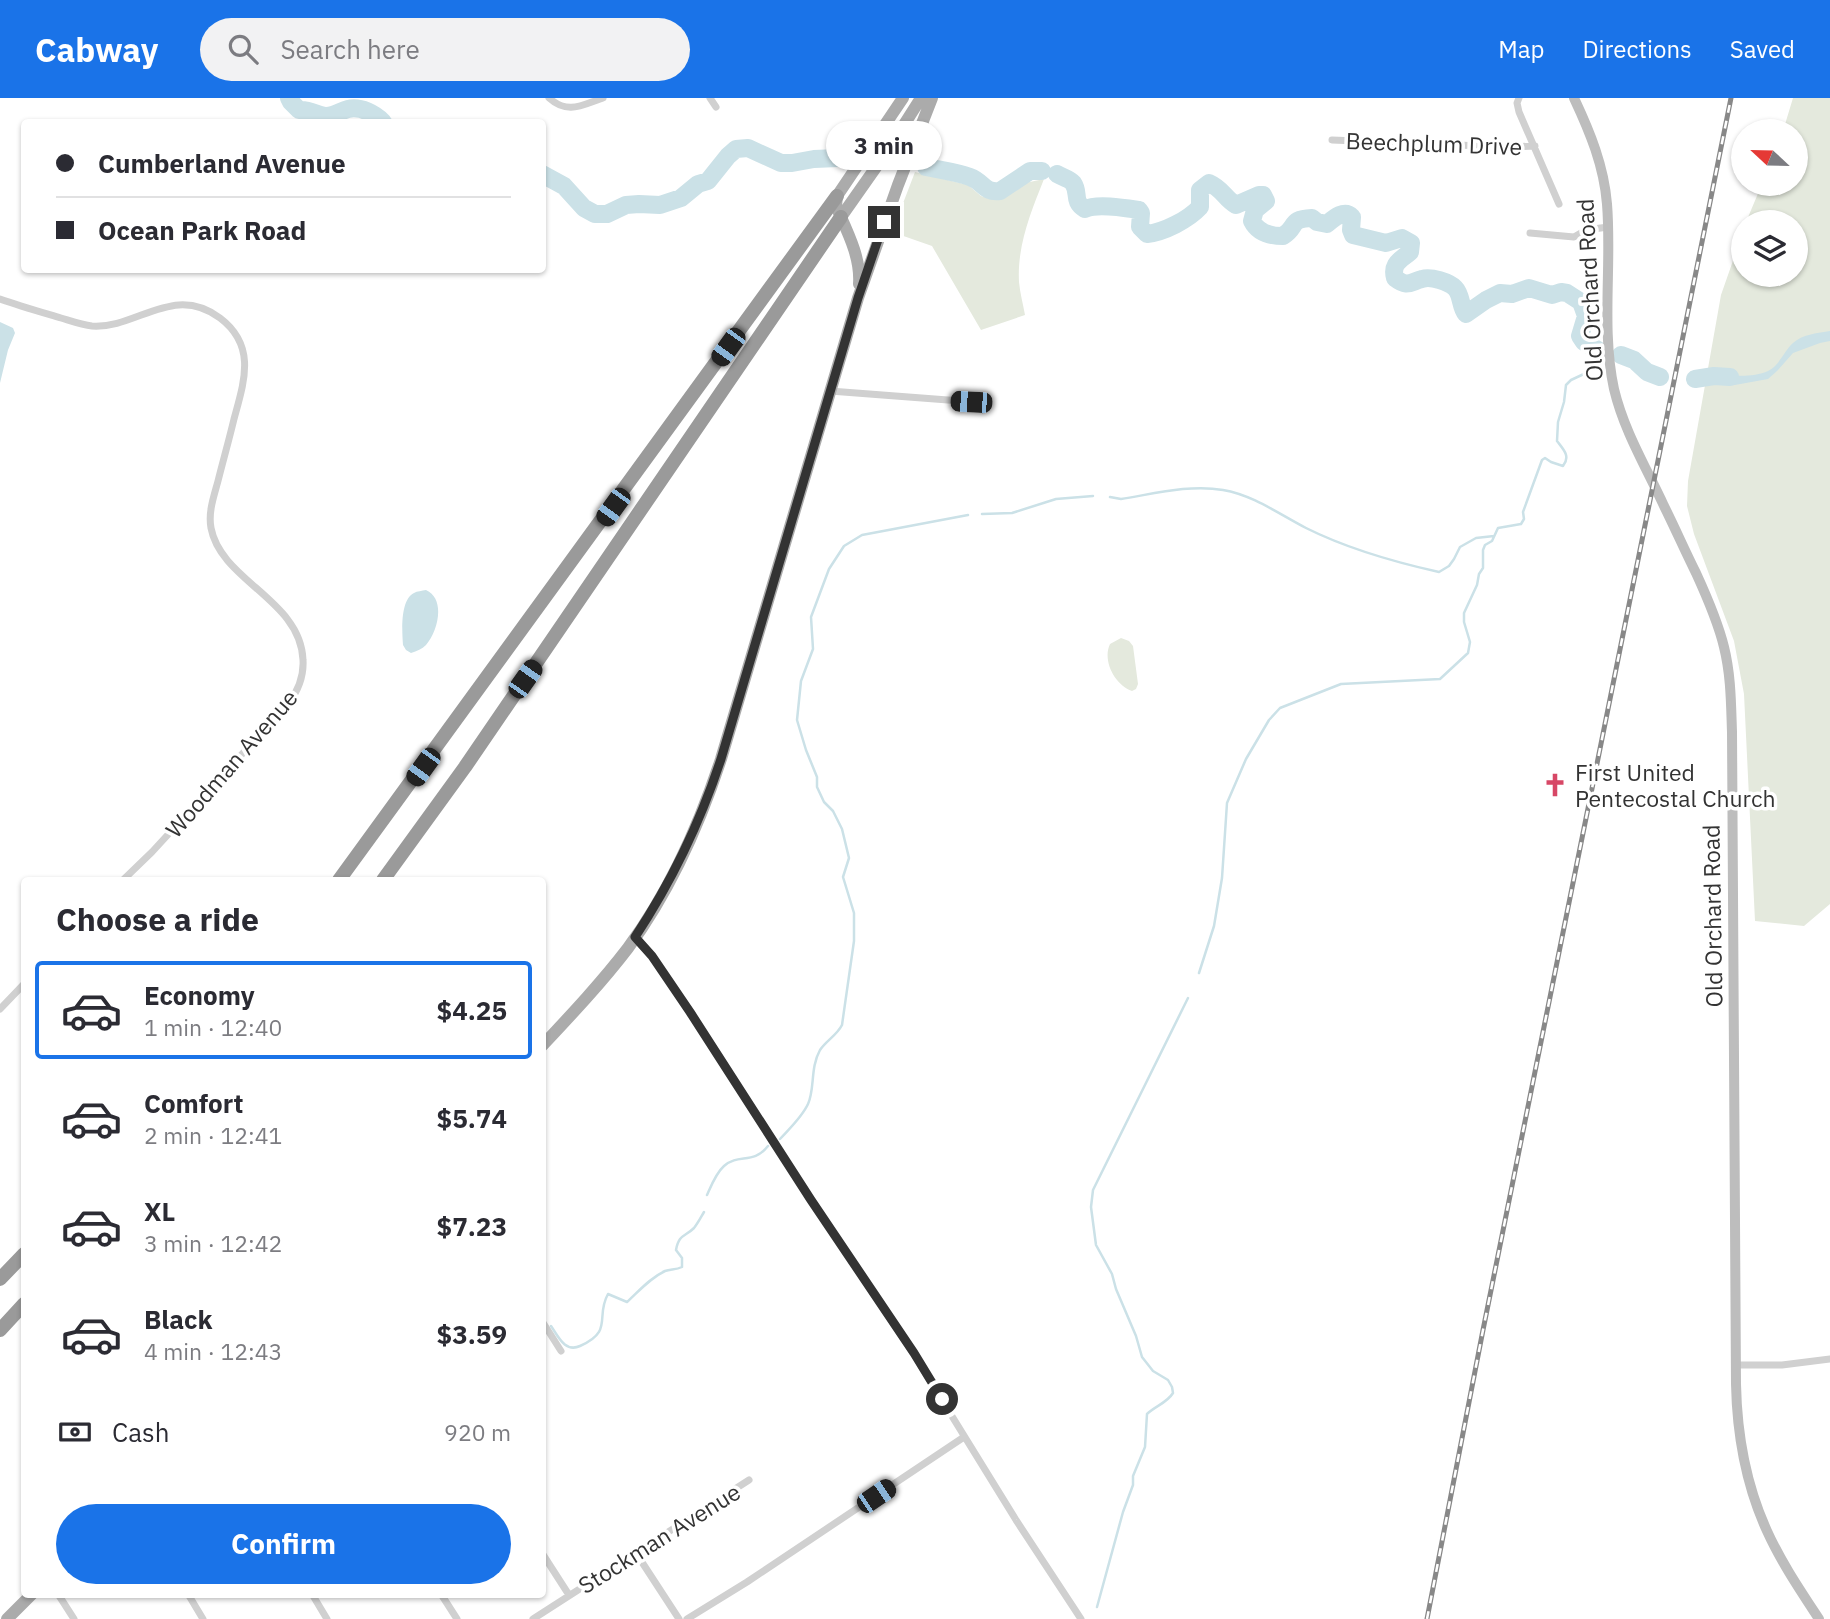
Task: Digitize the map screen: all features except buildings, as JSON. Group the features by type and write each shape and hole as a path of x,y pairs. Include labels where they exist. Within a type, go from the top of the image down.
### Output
{"highway":[{"path":"341,877 837,196"},
{"path":"385,877 473,755 841,217"},
{"path":"0,1279 21,1257"},
{"path":"0,1330 21,1307"}],"main road":[{"path":"858,298 859,275 851,243 836,206 837,196 903,98"},
{"path":"841,217 921,98"},
{"path":"546,1042 597,986 635,937 668,885 705,805 858,298 932,98"},
{"path":"851,243 867,245 878,241"},
{"path":"7,1619 28,1598"}],"street":[{"path":"549,98 565,108 603,98"},
{"path":"710,98 716,107"},
{"name":"Beechplum Drive","path":"1519,98 1517,107 1559,204"},
{"name":"Old Orchard Road","path":"1574,98 1590,133 1604,184 1608,227 1608,342 1620,412 1710,605 1728,664 1732,746 1736,1402 1745,1466 1765,1526 1780,1557 1819,1619"},
{"name":"Beechplum Drive","path":"1332,140 1535,146"},
{"path":"1530,233 1574,237 1586,230 1608,227"},
{"name":"Woodman Avenue","path":"0,299 94,326 111,324 176,305 195,306 219,317 230,327 240,341 245,356 244,381 213,501 211,526 225,556 280,610 294,628 303,649 303,675 288,704 126,877"},
{"path":"830,391 974,402 984,410"},
{"path":"635,937 652,956 690,1012 914,1353 964,1437 1081,1619"},
{"path":"0,1009 21,987"},
{"path":"546,1327 561,1351"},
{"path":"1736,1365 1793,1364 1830,1359"},
{"path":"687,1619 758,1575 964,1437"},
{"name":"Stockman Avenue","path":"533,1619 749,1480"},
{"path":"636,1553 680,1619"},
{"path":"546,1559 569,1595"},
{"path":"61,1598 74,1619"},
{"path":"190,1598 203,1619"},
{"path":"314,1598 327,1619"},
{"path":"444,1598 457,1619"}],"shaded area":[{"path":"1793,98 1830,98 1830,904 1804,926 1755,921 1744,694 1734,641 1694,534 1687,506 1688,481 1721,295 1731,266 1731,287 1808,287 1808,210 1751,210 1757,196 1808,196 1808,119 1787,119"},
{"path":"915,172 968,185 981,196 990,199 998,199 1020,184 1044,179 1026,229 1020,255 1019,282 1025,315 981,330 932,246 892,232"},
{"path":"1121,638 1133,646 1138,684 1132,691 1120,684 1109,665 1110,644"}],"water":[{"path":"0,322 13,328 15,333 0,383"},
{"path":"1830,331 1830,341 1793,353 1768,379 1735,385 1705,381 1707,373 1746,376 1768,371 1797,340 1811,334"},
{"path":"426,590 436,600 437,624 426,645 411,653 403,645 404,609 409,597 415,592"}],"waterway":[{"path":"289,98 299,110 319,115 358,109 379,119"},
{"path":"546,176 564,186 584,208 595,214 607,214 626,205 660,205 681,198 698,184 708,181 736,149 748,148 781,163 838,158"},
{"path":"926,167 970,177 994,191 1000,191 1030,171 1042,171"},
{"path":"1057,174 1073,183 1077,200 1085,209 1104,206 1139,210 1140,227 1147,234 1168,228 1195,212 1200,207 1200,190 1209,183 1236,205 1263,195 1266,201 1255,210 1252,221 1261,231 1270,234 1283,236 1299,220 1312,218 1327,224 1339,215 1346,214 1352,217 1353,235 1386,243 1402,238 1411,243 1410,252 1394,269 1395,278 1406,284 1426,278 1449,284 1457,291 1466,314 1500,293 1512,294 1529,288 1552,295 1567,293 1581,302 1586,316 1580,336 1584,342 1598,350"},
{"path":"1199,973 1214,926 1222,878 1227,803 1246,759 1269,720 1280,708 1341,684 1440,679 1468,653 1470,642 1464,613 1483,568 1485,545 1492,541 1498,528 1521,524 1542,460 1545,458 1563,466 1565,453 1557,441 1566,385 1586,373 1593,358 1592,347"},
{"path":"1621,355 1660,377"},
{"path":"1695,379 1730,377"},
{"path":"1110,497 1121,499 1198,488 1234,492 1355,549 1439,572 1449,566 1460,547 1476,538 1494,536"},
{"path":"982,514 1012,513 1056,499 1093,496"},
{"path":"780,1139 805,1109 810,1098 820,1050 842,1025 854,941 854,913 843,877 849,858 842,829 817,787 817,777 797,720 801,681 813,649 811,617 829,569 844,546 862,535 968,515"},
{"path":"1097,1607 1133,1485 1133,1476 1145,1447 1147,1414 1173,1393 1168,1380 1153,1371 1142,1357 1112,1274 1096,1245 1091,1207 1093,1190 1188,998"},
{"path":"707,1195 724,1166 735,1160 757,1155 768,1146"},
{"path":"551,1326 562,1342 575,1348 597,1335 608,1294 627,1302 660,1274 682,1267 677,1245 681,1238 694,1228 704,1212"}],"railway":[{"path":"1427,1619 1731,98"}],"place":[{"name":"First United Pentecostal Church","path":"1555,785"}],"route":[{"path":"884,222 858,298 705,805 668,885 635,937 652,956 690,1012 942,1399"}]}
